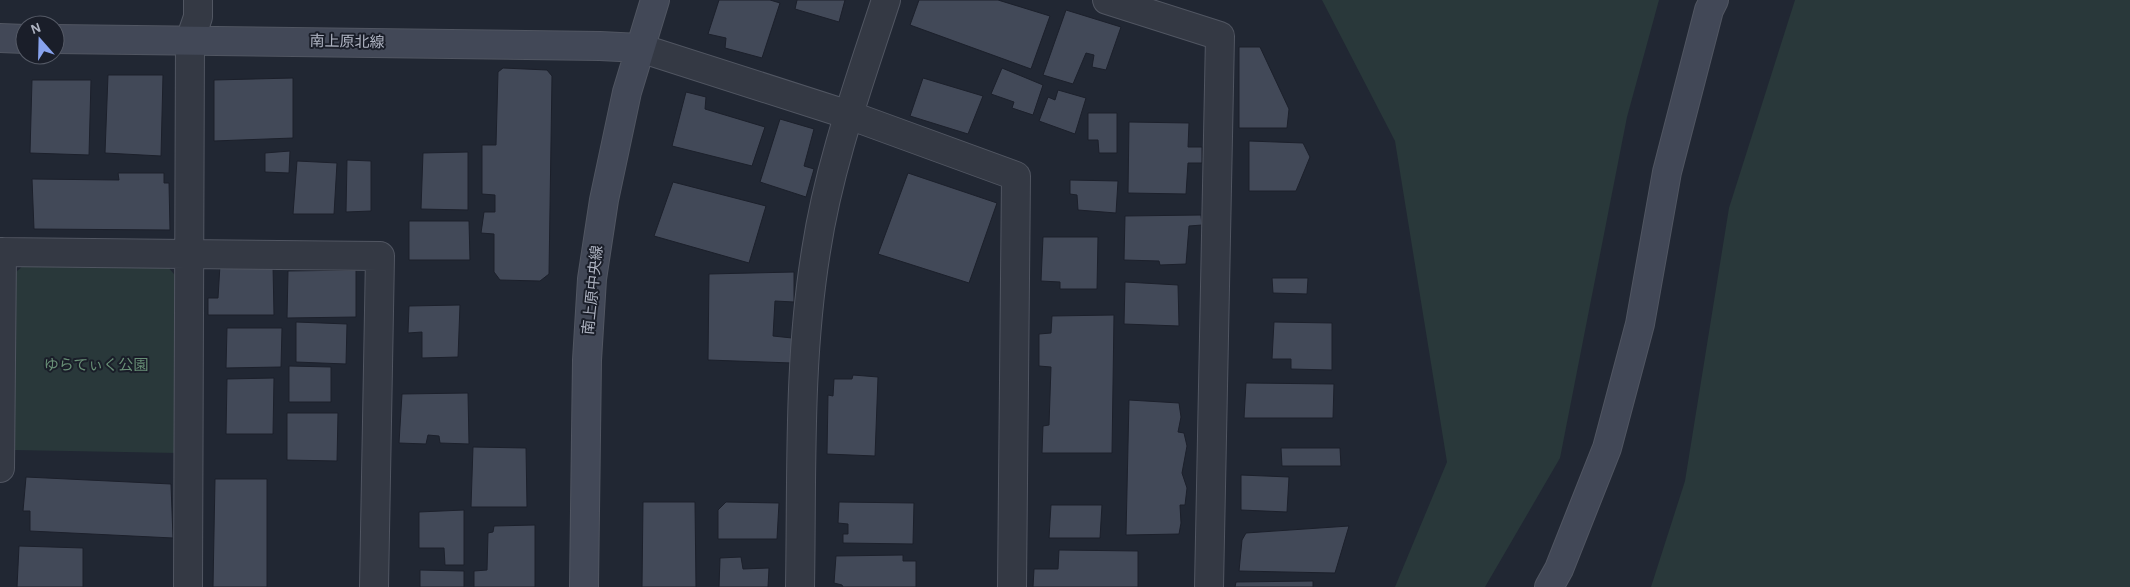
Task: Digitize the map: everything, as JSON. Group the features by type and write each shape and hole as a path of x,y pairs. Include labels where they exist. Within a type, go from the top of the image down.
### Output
{"street":[{"path":"188,587 190,40 198,17 198,0"},
{"name":"南上原中央線","path":"584,587 587,360 592,279 604,200 628,92 655,0"},
{"path":"800,587 804,363 816,251 838,147 886,0"},
{"path":"1107,0 1220,36 1209,587"},
{"path":"1549,587 1559,569 1607,448 1640,324 1667,172 1709,10 1714,0"},
{"path":"0,38 15,39"},
{"name":"南上原北線","path":"65,39 640,48"},
{"path":"640,48 849,115 1016,176 1012,587"},
{"path":"0,468 1,252 380,256 374,587"}],"green space":[{"path":"1322,0 1659,0 1627,117 1560,458 1485,587 1395,587 1447,462 1395,141"},
{"path":"1795,0 2130,0 2130,587 1651,587 1685,481 1729,208"},
{"name":"ゆらてぃく公園","path":"26,263 168,267 179,280 178,453 13,450 15,273"}],"building":[{"path":"719,0 770,0 780,3 762,58 725,48 726,38 708,34"},
{"path":"797,0 845,0 839,22 795,9"},
{"path":"919,0 998,0 1050,16 1031,69 910,25"},
{"path":"1066,10 1121,27 1106,70 1092,67 1094,55 1086,53 1073,84 1043,75"},
{"path":"1239,47 1260,47 1289,109 1287,128 1239,128"},
{"path":"503,68 547,70 552,76 549,274 540,281 500,280 494,272 494,234 481,233 484,212 495,212 495,195 482,194 482,145 496,145 498,72"},
{"path":"1002,68 1043,85 1033,115 1012,108 1014,102 991,94"},
{"path":"108,75 163,75 161,156 105,153"},
{"path":"293,78 293,138 214,141 214,80"},
{"path":"923,78 983,96 968,134 910,116"},
{"path":"32,80 91,80 89,155 30,153"},
{"path":"1058,90 1086,98 1075,134 1039,121 1048,97 1055,100"},
{"path":"686,92 706,97 705,109 765,127 752,166 672,146"},
{"path":"1088,113 1117,113 1117,153 1099,153 1098,140 1088,140"},
{"path":"780,119 814,129 804,166 814,169 806,197 760,182"},
{"path":"1129,122 1189,123 1188,147 1202,147 1202,163 1188,163 1186,194 1128,193"},
{"path":"1249,141 1303,143 1310,157 1296,191 1249,191"},
{"path":"290,151 289,173 265,172 265,153"},
{"path":"468,152 468,210 421,209 423,153"},
{"path":"347,160 371,161 371,211 346,212"},
{"path":"297,161 337,163 334,214 293,214"},
{"path":"118,173 164,173 164,183 169,183 170,230 34,229 32,179 119,180"},
{"path":"908,173 997,203 969,283 878,254"},
{"path":"1070,180 1118,181 1116,213 1078,210 1077,195 1070,194"},
{"path":"673,182 766,206 749,263 654,236"},
{"path":"1201,215 1202,225 1189,226 1186,264 1160,265 1159,261 1124,260 1125,216"},
{"path":"409,221 469,221 470,260 409,260"},
{"path":"1043,237 1098,237 1097,289 1060,289 1060,282 1041,281"},
{"path":"220,265 273,266 274,315 208,315 208,298 218,298"},
{"path":"356,270 356,317 287,318 288,271"},
{"path":"794,272 794,302 775,301 773,336 792,338 792,363 708,360 709,274"},
{"path":"1272,278 1308,278 1307,294 1273,293"},
{"path":"1125,282 1178,285 1179,326 1124,324"},
{"path":"460,305 458,357 422,358 422,332 408,333 409,306"},
{"path":"1114,315 1112,453 1042,453 1043,426 1049,425 1051,367 1039,366 1039,334 1051,333 1052,316"},
{"path":"296,322 347,324 346,364 296,362"},
{"path":"1274,322 1332,323 1332,370 1291,369 1291,359 1272,359"},
{"path":"227,328 282,328 281,367 226,368"},
{"path":"289,366 331,367 331,402 289,402"},
{"path":"853,375 878,377 875,456 827,454 828,395 833,396 834,379 852,379"},
{"path":"274,378 273,434 226,434 227,379"},
{"path":"1246,383 1334,384 1333,418 1244,418"},
{"path":"468,393 469,444 440,443 439,436 428,435 426,444 399,443 402,394"},
{"path":"1129,400 1179,403 1181,417 1178,432 1184,433 1187,446 1182,473 1187,488 1185,505 1180,505 1181,523 1179,534 1126,535"},
{"path":"287,413 338,413 337,461 287,460"},
{"path":"473,447 526,448 527,507 471,507"},
{"path":"1281,448 1340,448 1341,466 1282,466"},
{"path":"1241,475 1289,477 1287,512 1241,510"},
{"path":"26,477 171,484 173,538 30,531 30,511 23,511"},
{"path":"215,479 267,479 267,587 213,587"},
{"path":"643,502 695,502 696,587 642,587"},
{"path":"726,502 779,503 777,539 718,539 718,510"},
{"path":"839,502 914,503 913,544 843,543 843,534 848,534 848,524 838,523"},
{"path":"1051,505 1102,505 1100,538 1049,538"},
{"path":"464,510 464,565 445,565 444,548 419,548 419,512"},
{"path":"535,525 535,587 474,587 474,571 487,570 488,533 493,532 494,526"},
{"path":"1349,526 1335,573 1239,571 1242,540 1246,533"},
{"path":"19,546 83,548 83,587 17,587"},
{"path":"1059,550 1138,551 1138,587 1033,587 1034,569 1058,569"},
{"path":"903,555 903,561 916,561 916,587 843,587 834,583 836,556"},
{"path":"741,557 743,569 769,568 768,587 719,587 720,558"},
{"path":"420,570 464,571 464,587 420,587"},
{"path":"1313,581 1313,587 1235,587 1236,582"}]}
